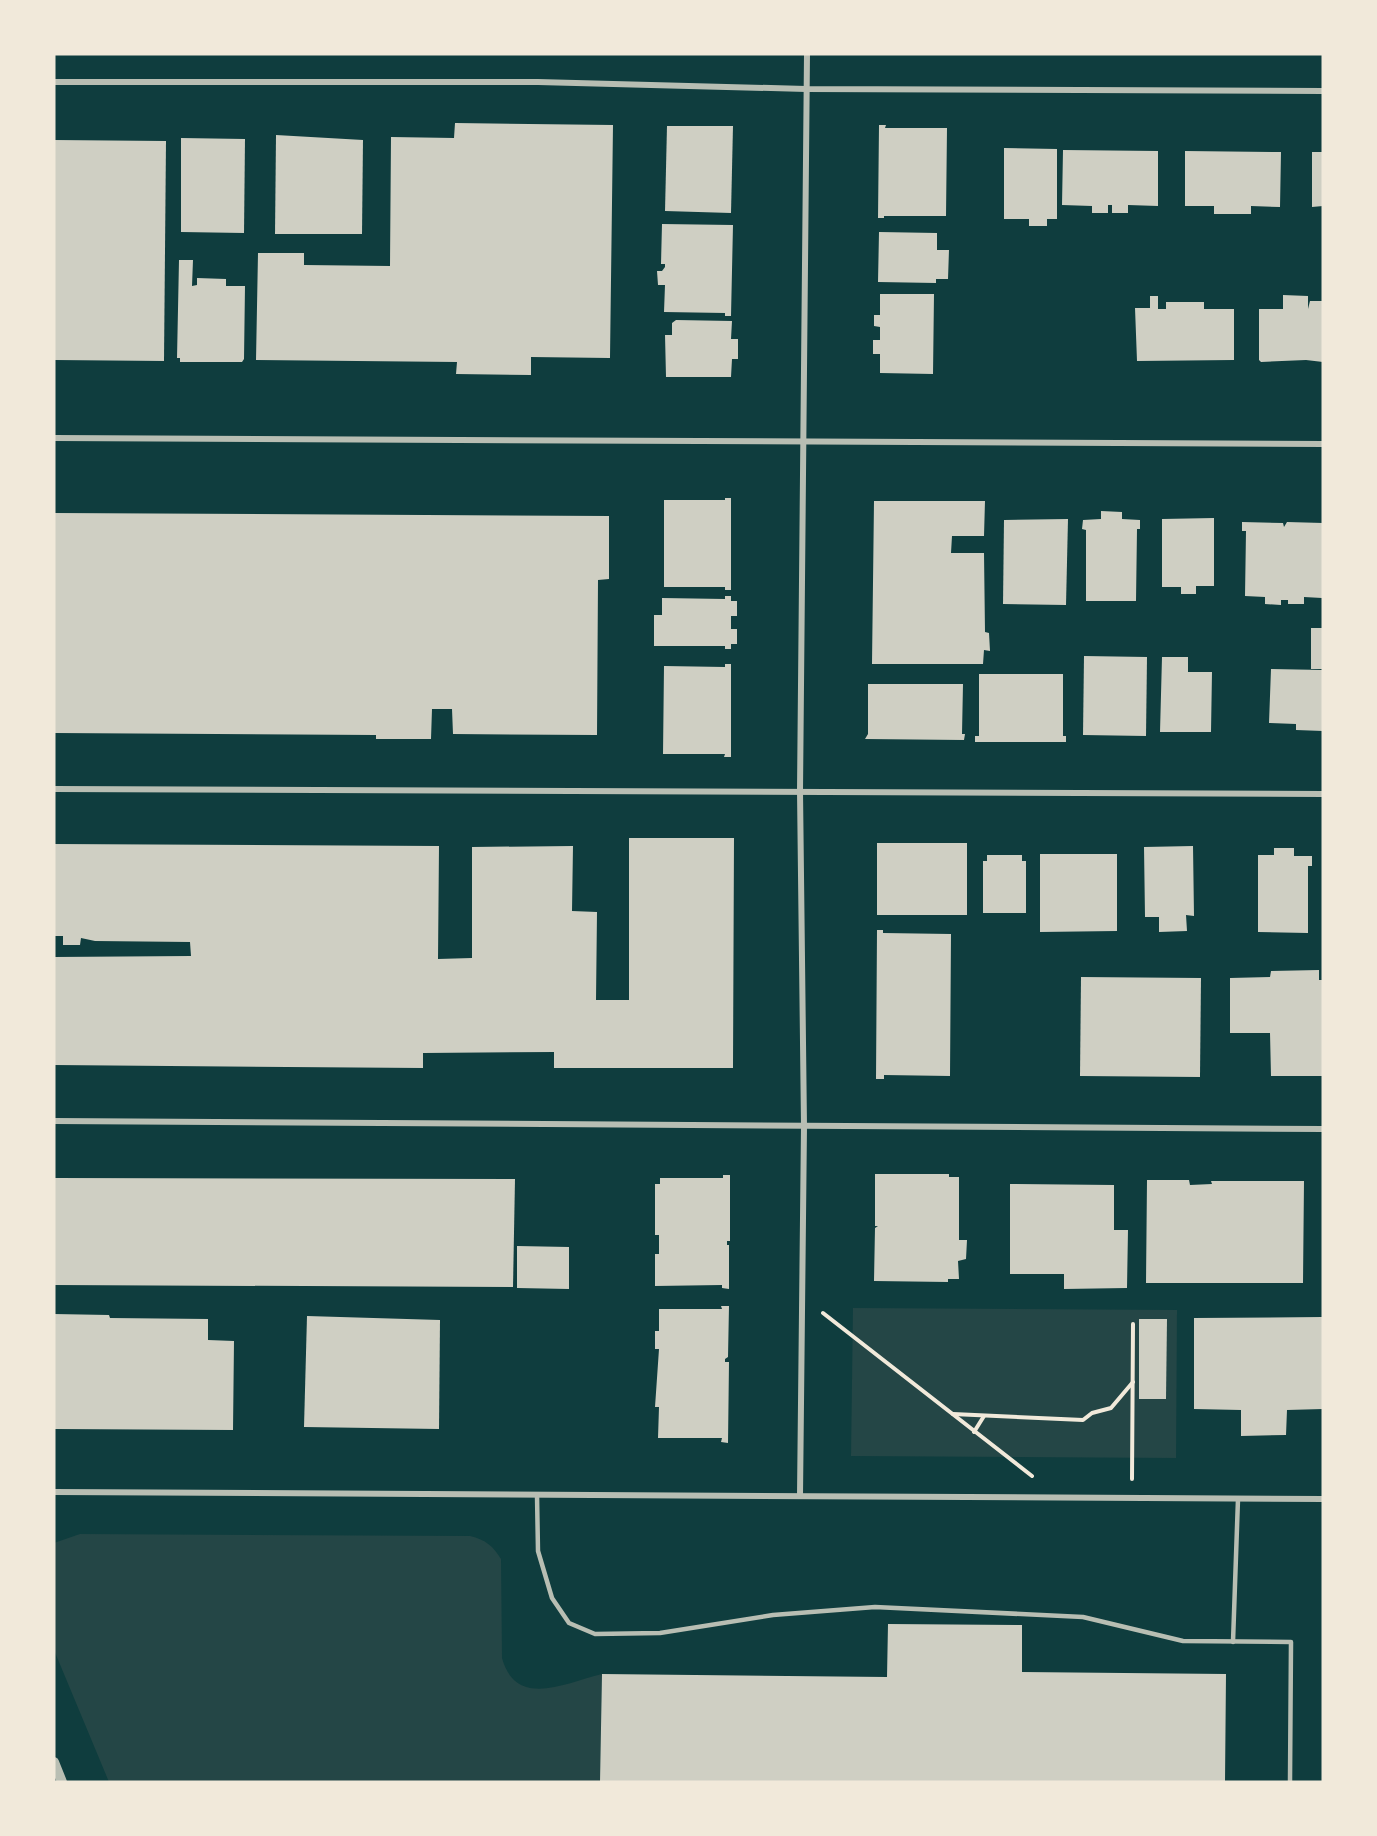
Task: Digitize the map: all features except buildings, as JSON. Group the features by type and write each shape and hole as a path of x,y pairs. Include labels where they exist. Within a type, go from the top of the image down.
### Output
{"street":[{"path":"800,1496 804,1126 800,791 807,54"},
{"path":"54,82 538,82 806,89 1323,91"},
{"path":"54,438 1323,444"},
{"path":"54,789 1323,794"},
{"path":"54,1121 1323,1129"},
{"path":"54,1492 1323,1499"},
{"path":"54,1762 62,1782"}],"lane":[{"path":"537,1495 538,1551 552,1598 569,1623 596,1634 660,1633 773,1615 875,1607 1083,1617 1183,1641 1291,1641 1290,1782"},
{"path":"1233,1642 1238,1498"}],"path":[{"path":"801,1296 1060,1498"},
{"path":"1132,1498 1133,1324"},
{"path":"952,1414 1083,1420 1092,1413 1111,1408 1133,1382"},
{"path":"974,1431 984,1415"}],"shaded area":[{"path":"853,1308 1177,1310 1176,1458 851,1456"},
{"path":"80,1534 470,1536 480,1539 492,1547 501,1559 502,1658 509,1674 518,1683 530,1688 543,1688 602,1674 600,1782 109,1782 54,1650 54,1543"}]}
